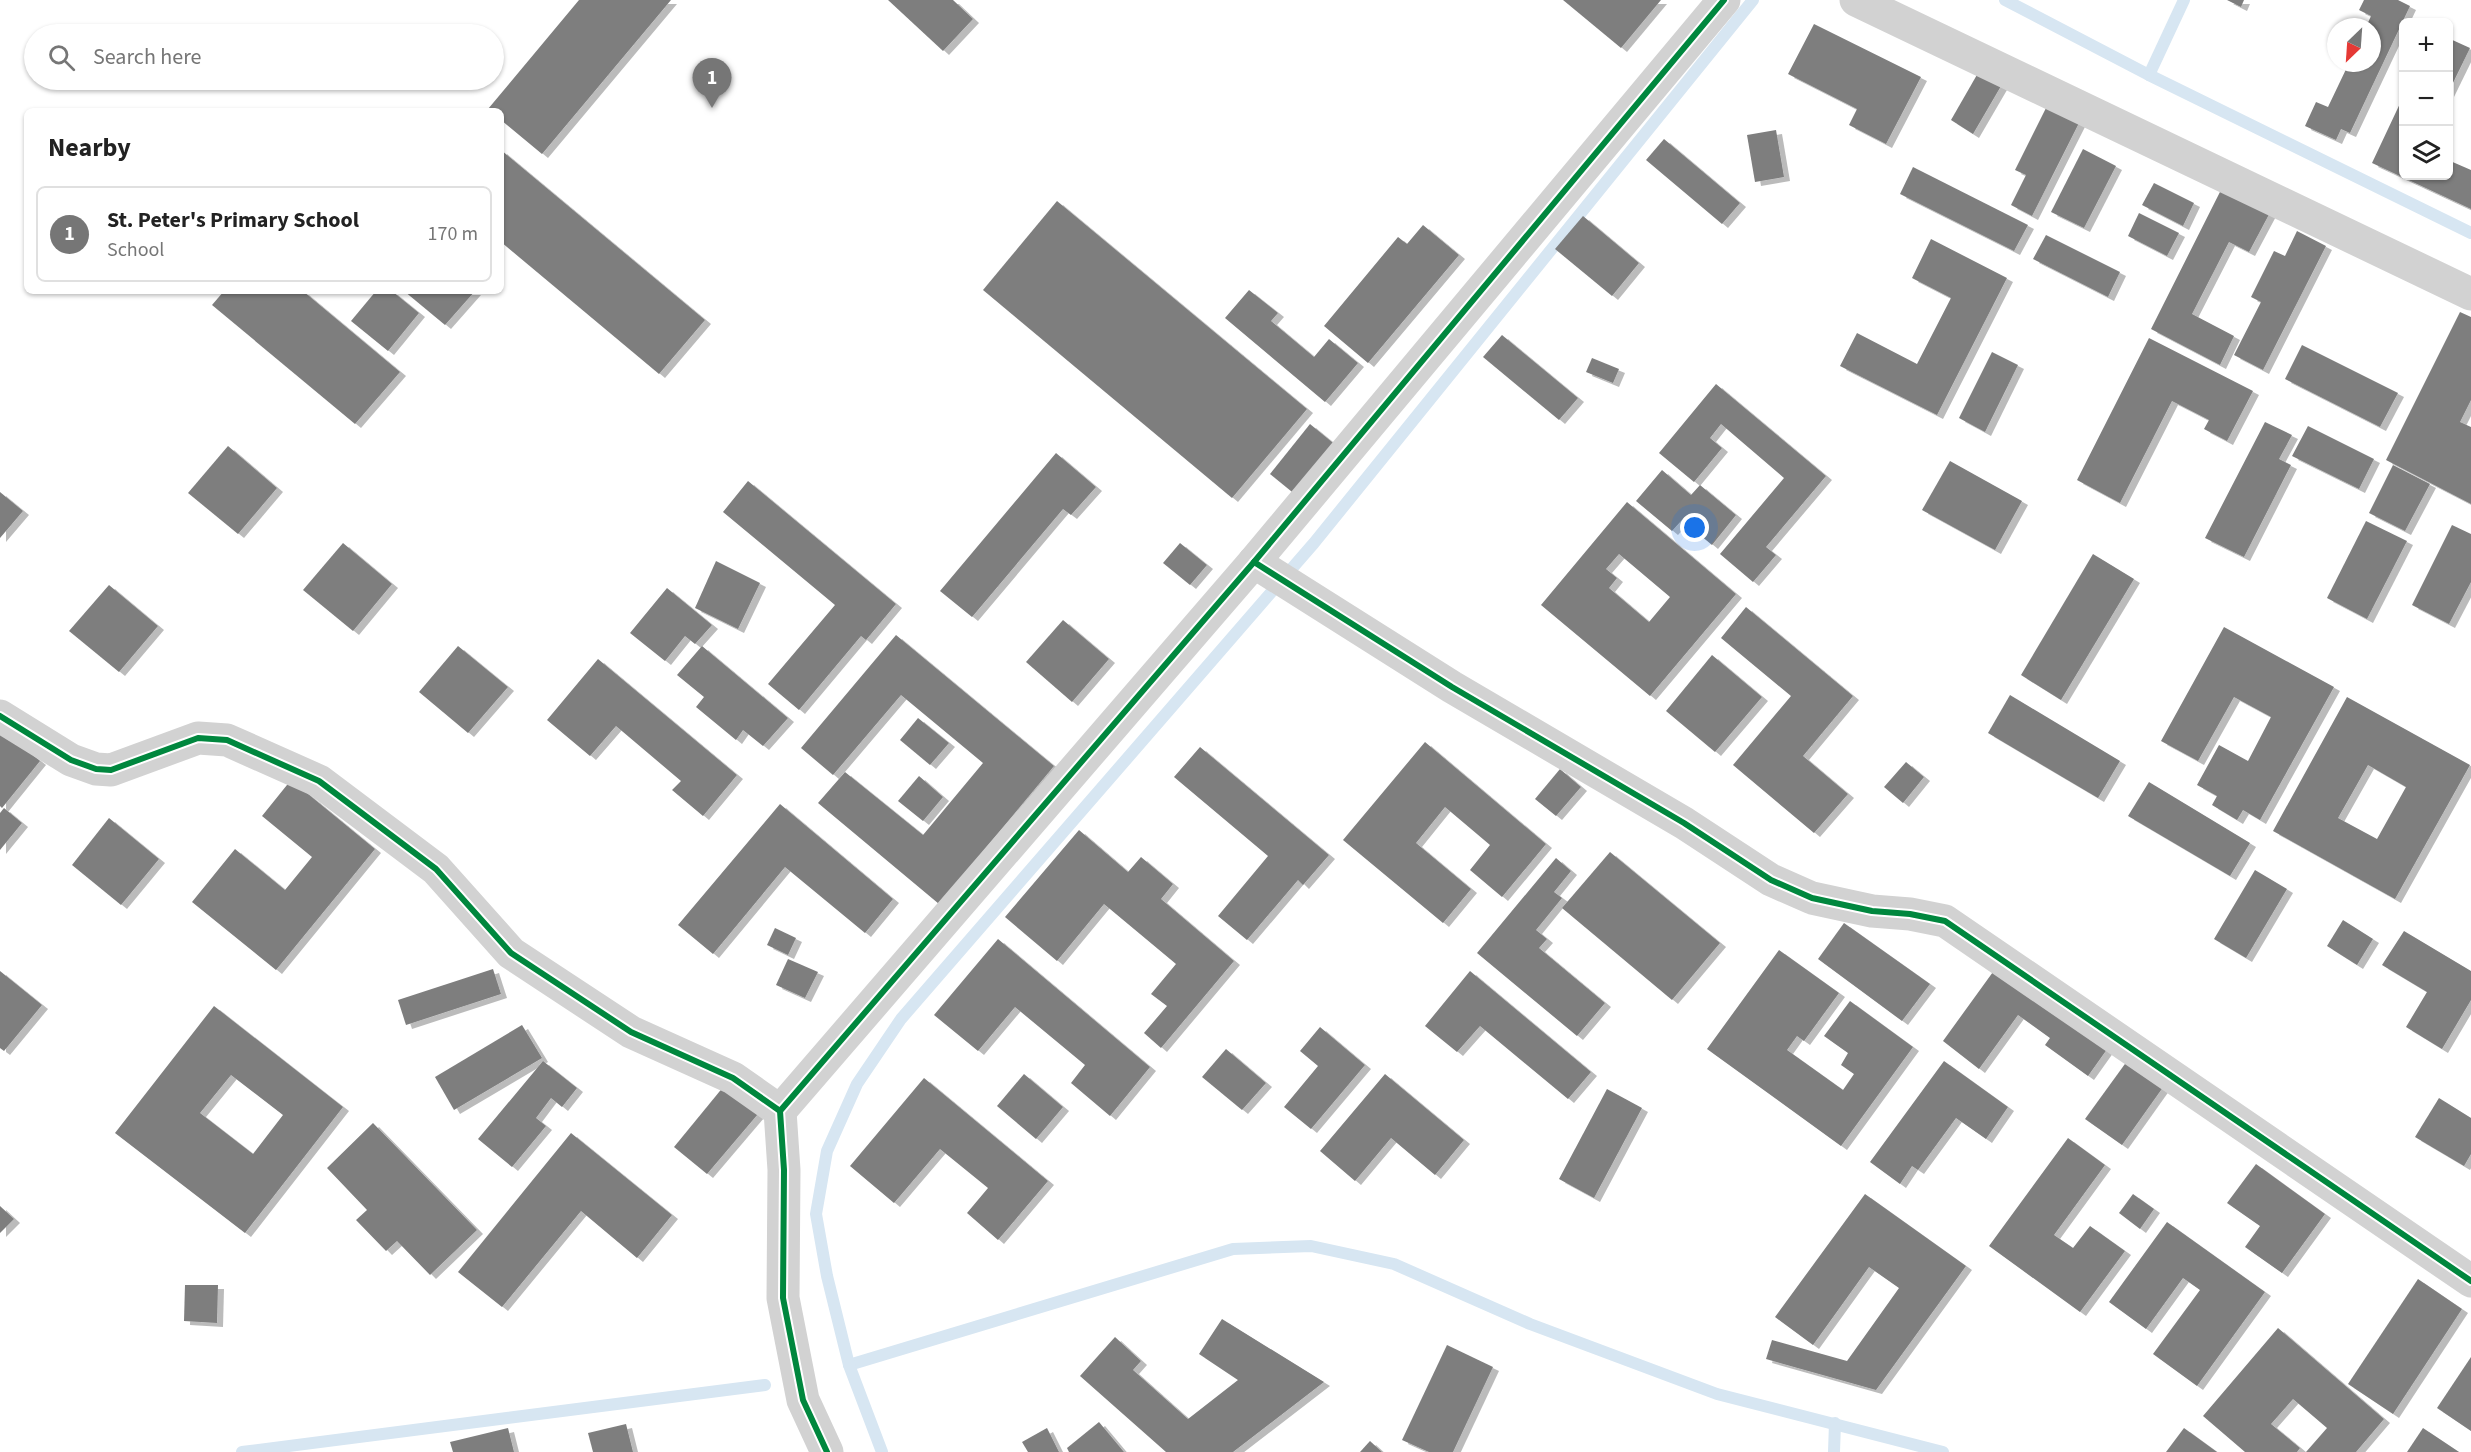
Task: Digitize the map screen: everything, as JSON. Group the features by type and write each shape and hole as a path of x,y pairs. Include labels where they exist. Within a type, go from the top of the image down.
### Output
{"street":[{"path":"827,1452 803,1400 783,1298 784,1170 780,1111 1254,562 1724,0"},
{"path":"1856,0 2471,294"},
{"path":"1254,562 1452,687 1684,823 1771,880 1812,898 1872,911 1910,914 1945,921 2471,1281"},
{"path":"0,716 71,760 96,769 111,770 198,738 227,740 319,781 436,869 511,953 631,1032 733,1078 780,1111"}],"building":[{"path":"579,0 671,0 542,154 504,122 504,108 489,108"},
{"path":"888,0 953,0 973,19 943,51"},
{"path":"1563,0 1661,0 1621,48"},
{"path":"2227,0 2244,0 2241,7"},
{"path":"2364,0 2398,0 2410,6 2404,18 2399,18 2399,29 2381,67 2381,18 2370,18 2371,16 2359,10"},
{"path":"1814,24 1921,77 1886,144 1849,125 1857,109 1788,74"},
{"path":"2453,40 2470,48 2453,83"},
{"path":"2345,72 2379,72 2350,133 2341,129 2336,140 2305,126 2316,102 2328,107"},
{"path":"1978,73 2001,86 1973,134 1951,120"},
{"path":"2049,102 2081,119 2032,216 2011,205 2026,175 2015,170"},
{"path":"2399,106 2399,176 2372,163"},
{"path":"1776,130 1784,177 1755,182 1747,135"},
{"path":"1664,139 1740,203 1722,224 1646,160"},
{"path":"2083,149 2116,166 2084,228 2051,212"},
{"path":"504,152 705,320 659,374 504,245"},
{"path":"2453,162 2471,170 2471,209 2409,180 2453,180"},
{"path":"1913,167 2028,225 2014,251 1900,194"},
{"path":"2226,180 2274,205 2249,252 2229,242 2192,314 2234,336 2220,365 2151,329"},
{"path":"2154,183 2194,203 2183,226 2142,205"},
{"path":"1057,201 1307,409 1232,498 983,290"},
{"path":"2139,213 2179,233 2167,256 2128,236"},
{"path":"1583,216 1639,263 1612,296 1555,249"},
{"path":"1423,225 1459,255 1368,363 1324,326 1398,237 1407,244"},
{"path":"2297,231 2326,246 2263,370 2234,355 2261,302 2251,297 2274,251 2285,256"},
{"path":"2046,235 2120,272 2108,297 2033,259"},
{"path":"1931,239 2007,278 1937,415 1840,366 1857,333 1917,364 1951,298 1912,278"},
{"path":"1249,290 1278,313 1271,321 1314,357 1329,339 1358,363 1325,402 1225,318"},
{"path":"221,294 307,294 400,372 355,424 212,305"},
{"path":"374,294 396,294 419,313 388,351 351,321"},
{"path":"408,294 472,294 445,325"},
{"path":"2460,312 2471,317 2471,400 2460,422 2471,427 2471,504 2386,460"},
{"path":"1502,335 1578,398 1559,420 1483,357"},
{"path":"2149,338 2253,391 2227,441 2204,429 2209,420 2172,401 2120,503 2077,480"},
{"path":"2302,345 2398,393 2380,427 2285,379"},
{"path":"1992,352 2018,365 1985,432 1959,418"},
{"path":"1592,358 1619,369 1613,383 1586,372"},
{"path":"1716,384 1826,476 1766,547 1776,555 1753,582 1720,554 1784,478 1721,424 1710,438 1722,448 1694,482 1659,453"},
{"path":"2265,422 2292,435 2279,459 2291,465 2244,557 2205,538"},
{"path":"1310,424 1338,447 1297,496 1270,474"},
{"path":"2308,426 2374,459 2359,489 2292,456"},
{"path":"228,446 277,488 238,534 188,493"},
{"path":"1056,453 1096,487 1071,515 1063,509 972,617 940,591"},
{"path":"1950,461 2022,501 1995,550 1922,510"},
{"path":"2393,465 2430,484 2405,531 2369,513"},
{"path":"1662,470 1691,495 1700,485 1736,515 1712,545 1682,520 1672,531 1636,501"},
{"path":"748,481 896,604 866,640 861,636 799,710 768,684 835,605 723,512"},
{"path":"0,492 23,511 0,538"},
{"path":"1627,502 1736,594 1650,696 1541,605","holes":["1619,554 1670,597 1649,622 1609,588 1617,578 1606,569"]},
{"path":"2366,521 2407,541 2367,619 2327,598"},
{"path":"2452,525 2471,534 2471,582 2449,624 2412,605"},
{"path":"343,543 392,584 353,631 303,590"},
{"path":"1180,543 1207,565 1190,585 1163,563"},
{"path":"2093,554 2134,579 2061,700 2021,675"},
{"path":"716,561 760,583 738,629 695,608"},
{"path":"109,585 158,626 119,672 69,631"},
{"path":"667,588 712,625 695,644 685,636 665,661 630,633"},
{"path":"1746,607 1853,696 1803,756 1848,794 1814,833 1733,765 1791,696 1721,638"},
{"path":"1063,620 1109,659 1072,702 1026,662"},
{"path":"2224,627 2334,687 2260,820 2243,810 2237,820 2212,805 2217,796 2197,785 2219,745 2248,761 2271,717 2234,697 2198,761 2161,741"},
{"path":"896,635 1054,766 939,904 818,803 845,772 923,835 983,763 901,695 833,775 801,748"},
{"path":"458,646 508,687 468,733 419,692"},
{"path":"702,646 788,718 763,746 743,730 736,740 696,707 704,697 677,675"},
{"path":"1712,655 1762,697 1715,752 1666,711"},
{"path":"598,659 737,775 703,816 672,790 681,781 616,726 590,756 547,720"},
{"path":"2010,695 2120,761 2098,798 1988,733"},
{"path":"2347,697 2470,765 2395,899 2273,831","holes":["2368,765 2406,787 2377,839 2338,818"]},
{"path":"918,718 949,743 930,765 900,740"},
{"path":"0,729 40,761 2,808 0,806"},
{"path":"1425,742 1546,844 1502,897 1470,870 1490,845 1445,807 1416,843 1471,889 1443,923 1343,840"},
{"path":"1200,747 1329,855 1303,885 1298,880 1247,940 1218,916 1268,856 1174,777"},
{"path":"1906,762 1924,777 1903,803 1884,787"},
{"path":"1560,769 1581,787 1556,816 1535,799"},
{"path":"919,776 943,797 923,821 898,801"},
{"path":"291,780 375,849 276,970 192,902 235,849 285,890 312,857 262,816"},
{"path":"2149,782 2250,843 2230,876 2128,816"},
{"path":"780,804 893,899 865,933 785,867 713,954 678,925"},
{"path":"4,808 22,823 0,850 0,813"},
{"path":"109,818 159,859 121,905 72,865"},
{"path":"1079,830 1128,872 1141,857 1173,884 1161,899 1234,961 1161,1048 1144,1033 1167,1006 1151,994 1176,964 1104,904 1057,961 1005,917"},
{"path":"1610,852 1720,943 1672,1000 1562,908"},
{"path":"1556,858 1571,871 1554,892 1562,898 1536,930 1547,939 1539,948 1605,1003 1577,1036 1477,953"},
{"path":"2255,870 2287,889 2246,958 2214,939"},
{"path":"2343,920 2373,939 2357,965 2327,946"},
{"path":"1844,923 1930,984 1902,1021 1818,959"},
{"path":"775,928 796,938 788,955 767,945"},
{"path":"2404,931 2471,971 2471,1000 2442,1049 2406,1027 2427,992 2382,965"},
{"path":"998,939 1150,1067 1110,1116 1071,1083 1085,1065 1015,1007 978,1051 934,1015"},
{"path":"1779,950 1839,993 1804,1041 1797,1036 1787,1050 1843,1090 1854,1074 1841,1065 1848,1053 1824,1036 1850,1001 1913,1047 1841,1146 1707,1049"},
{"path":"788,959 818,972 805,998 776,985"},
{"path":"1998,965 2110,1045 2088,1076 2045,1045 2050,1038 2018,1015 1979,1069 1943,1041"},
{"path":"493,969 501,994 406,1025 398,1000"},
{"path":"0,971 42,1005 4,1051 0,1048"},
{"path":"1470,971 1591,1072 1568,1099 1480,1026 1457,1052 1425,1026"},
{"path":"214,1006 343,1107 245,1233 115,1133","holes":["231,1075 283,1115 253,1154 200,1113"]},
{"path":"522,1025 542,1058 454,1110 435,1077"},
{"path":"1320,1027 1365,1065 1311,1129 1284,1107 1318,1066 1300,1051"},
{"path":"1226,1049 1266,1083 1242,1110 1202,1077"},
{"path":"2130,1057 2166,1083 2122,1145 2085,1119"},
{"path":"543,1061 577,1088 562,1107 551,1098 536,1118 546,1126 512,1167 478,1139"},
{"path":"1944,1061 2008,1107 1986,1139 1956,1118 1918,1170 1912,1166 1900,1184 1870,1162"},
{"path":"1024,1074 1063,1107 1036,1139 997,1106"},
{"path":"1385,1074 1464,1140 1435,1175 1391,1138 1355,1181 1320,1151"},
{"path":"924,1078 1048,1181 998,1240 967,1213 988,1188 940,1149 894,1203 850,1166"},
{"path":"724,1086 758,1114 707,1174 674,1147"},
{"path":"1607,1089 1642,1108 1594,1198 1559,1179"},
{"path":"2439,1098 2471,1118 2471,1154 2464,1166 2415,1137"},
{"path":"373,1123 477,1230 430,1275 397,1241 386,1251 356,1220 367,1210 327,1168"},
{"path":"571,1133 672,1215 637,1258 581,1211 502,1307 458,1272"},
{"path":"2068,1138 2105,1165 2054,1235 2073,1248 2090,1226 2125,1251 2080,1312 1989,1246"},
{"path":"2256,1164 2325,1214 2282,1273 2245,1247 2260,1226 2227,1203"},
{"path":"1865,1194 1966,1266 1876,1390 1766,1359 1772,1340 1847,1361 1899,1288 1869,1267 1813,1345 1775,1317"},
{"path":"2133,1194 2154,1209 2140,1229 2119,1213"},
{"path":"0,1206 14,1219 0,1233"},
{"path":"2167,1222 2265,1292 2197,1386 2153,1354 2200,1290 2183,1278 2146,1329 2109,1302"},
{"path":"2418,1279 2462,1309 2393,1414 2348,1384"},
{"path":"185,1285 218,1285 217,1323 184,1321"},
{"path":"1222,1319 1324,1382 1233,1452 1166,1452 1080,1376 1115,1337 1141,1361 1133,1370 1188,1419 1238,1380 1199,1354"},
{"path":"2278,1328 2384,1419 2356,1452 2306,1452 2327,1428 2293,1399 2271,1424 2300,1448 2297,1452 2245,1452 2203,1416"},
{"path":"1447,1345 1493,1367 1453,1452 1429,1452 1402,1440"},
{"path":"2471,1357 2471,1431 2437,1408"},
{"path":"1099,1422 1124,1452 1069,1452 1067,1448"},
{"path":"626,1424 633,1452 593,1452 588,1433"},
{"path":"508,1428 514,1452 453,1452 450,1442"},
{"path":"1047,1428 1059,1452 1028,1452 1022,1442"},
{"path":"2184,1428 2217,1452 2166,1452"},
{"path":"2423,1428 2459,1452 2407,1452"},
{"path":"1370,1441 1382,1452 1360,1452"}],"waterway":[{"path":"882,1452 849,1365 827,1276 816,1214 827,1151 857,1084 901,1019 1314,543 1753,0"},
{"path":"2005,0 2149,75 2471,233"},
{"path":"2149,75 2184,0"},
{"path":"849,1365 1233,1249 1311,1246 1394,1264 1530,1324 1717,1394 1943,1452"},
{"path":"242,1452 765,1385"},
{"path":"1834,1452 1835,1423"}],"cycle path":[{"path":"780,1111 1254,562 1724,0"},
{"path":"1254,562 1452,687 1684,823 1771,880 1812,898 1872,911 1910,914 1945,921 2471,1281"},
{"path":"0,716 71,760 96,769 111,770 198,738 227,740 319,781 436,869 511,953 631,1032 733,1078 780,1111 784,1170 783,1298 803,1400 827,1452"}],"place":[{"name":"St. Peter's Primary School","path":"712,108"}]}
